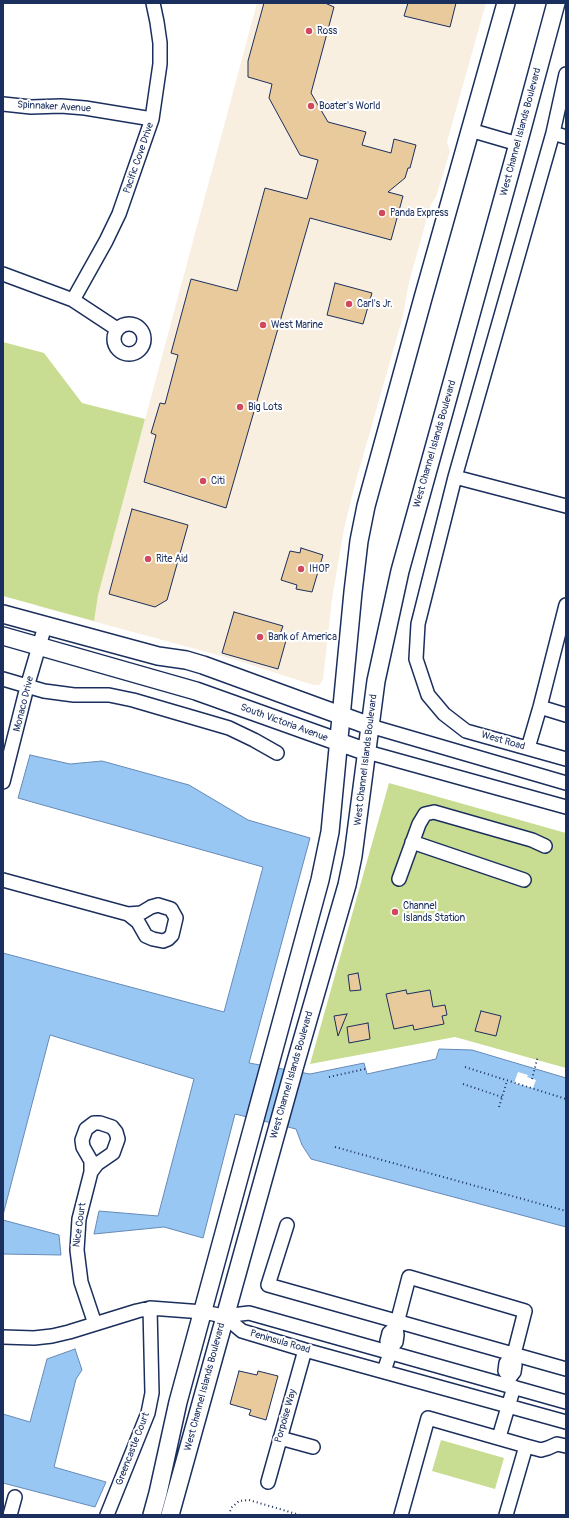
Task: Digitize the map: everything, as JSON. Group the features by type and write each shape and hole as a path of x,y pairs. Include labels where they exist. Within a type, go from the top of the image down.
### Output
{"main road":[{"name":"West Channel Islands Boulevard","path":"152,1515 178,1402 320,880 330,832 353,592 359,541 366,506 506,3"},
{"name":"West Channel Islands Boulevard","path":"170,1515 294,1065 347,885 354,856 376,681 400,571 556,3"},
{"path":"3,614 158,656 186,660 203,665 370,726"},
{"name":"South Victoria Avenue","path":"3,636 196,691 367,752"}],"street":[{"name":"Pacific Cove Drive","path":"73,300 106,241 119,214 152,118 160,64 158,22 153,3"},
{"name":"West Road","path":"566,74 560,135 455,477 418,624 416,659 428,695 444,714 466,731 566,759"},
{"name":"Spinnaker Avenue","path":"3,104 32,108 61,106 85,108 152,118"},
{"path":"470,130 518,144"},
{"path":"3,274 73,300 117,329"},
{"path":"455,477 566,506"},
{"path":"528,748 540,708 566,605"},
{"name":"Monaco Drive","path":"3,782 27,687 45,626"},
{"path":"3,679 44,691 74,695 109,695 133,700 229,728 277,753"},
{"path":"540,708 566,714"},
{"path":"370,726 566,783"},
{"name":"South Victoria Avenue","path":"367,752 566,807"},
{"path":"399,879 419,824 425,814 434,812 532,840 545,846"},
{"path":"412,842 524,880"},
{"path":"3,880 128,914"},
{"name":"Nice Court","path":"91,1172 79,1219 76,1250 81,1282 95,1324"},
{"path":"287,1225 268,1285 397,1324 566,1368"},
{"path":"384,1371 391,1349 396,1342 398,1335 397,1324 409,1277 525,1311 514,1354 515,1365 510,1383 509,1406 499,1437"},
{"path":"3,1337 23,1338 52,1336 150,1308 203,1312 224,1316"},
{"name":"Greencastle Court","path":"107,1515 145,1423 149,1408 152,1393 150,1308"},
{"name":"Peninsula Road","path":"224,1316 249,1313 391,1349 510,1383 566,1402"},
{"name":"Peninsula Road","path":"224,1316 242,1331 305,1350 566,1422"},
{"name":"Porpoise Way","path":"268,1482 305,1350"},
{"path":"401,1515 428,1418 541,1450 557,1444 566,1446"},
{"path":"280,1438 313,1447"},
{"path":"506,1515 526,1446"},
{"path":"10,1515 15,1497"}],"path":[{"path":"532,1079 538,1056"},
{"path":"465,1067 566,1099"},
{"path":"329,1077 365,1069"},
{"path":"499,1107 508,1081"},
{"path":"463,1084 502,1097"},
{"path":"335,1147 566,1211"},
{"path":"229,1515 231,1508 239,1501 248,1500 300,1515"}],"shaded area":[{"path":"257,3 486,3 447,142 450,151 436,197 431,204 409,282 403,316 354,488 344,529 332,599 323,680 319,685 313,685 236,660 37,606 68,585 101,583"}],"green space":[{"path":"3,342 44,353 82,403 145,419 98,595 94,621 3,596"},
{"path":"389,783 566,833 566,1068 455,1037 310,1064"},
{"path":"441,1440 504,1458 495,1489 432,1471"}],"water":[{"path":"30,755 70,764 102,761 189,785 248,820 310,838 249,1063 310,1074 364,1063 367,1074 436,1059 439,1049 472,1050 566,1078 566,1227 311,1159 302,1145 296,1129 235,1114 203,1238 164,1227 94,1234 99,1211 158,1216 194,1079 50,1035 3,1215 3,953 224,1012 263,867 18,798"},
{"path":"3,1220 59,1235 61,1255 3,1254"},
{"path":"75,1349 82,1370 76,1379 54,1467 106,1482 95,1507 3,1483 3,1414 30,1422 47,1359"}],"pier":[{"path":"518,1072 528,1075 527,1077 536,1080 533,1088 514,1083"}],"building":[{"path":"264,3 325,3 334,7 311,93 328,122 366,132 362,145 391,153 394,139 416,145 410,168 408,168 405,178 388,192 403,196 391,240 310,218 226,508 144,482 156,435 151,433 160,403 165,404 178,355 171,353 191,279 237,291 265,188 307,199 318,160 300,155 269,98 272,84 248,77 248,61"},
{"path":"408,3 456,3 450,27 404,16"},
{"name":"Carl's Jr.","path":"335,283 372,293 363,324 327,315"},
{"name":"Rite Aid","path":"132,509 188,525 167,600 155,607 109,594"},
{"path":"301,548 323,555 312,592 296,589 297,585 281,580 290,551 300,553"},
{"path":"234,612 283,626 280,634 287,637 278,669 222,653"},
{"path":"358,973 361,990 350,991 348,975"},
{"path":"406,990 407,994 430,990 433,1007 445,1005 447,1015 442,1016 444,1024 414,1030 413,1025 394,1029 386,994"},
{"path":"481,1011 501,1016 496,1036 475,1031"},
{"path":"347,1014 338,1036 334,1016"},
{"path":"368,1023 370,1039 349,1043 347,1027"},
{"path":"239,1371 257,1375 258,1371 278,1376 266,1420 249,1415 251,1410 230,1404"}],"place":[{"name":"Ross","path":"309,31"},
{"name":"Boater's World","path":"311,106"},
{"name":"Panda Express","path":"382,213"},
{"name":"Carl's Jr.","path":"349,304"},
{"name":"West Marine","path":"263,325"},
{"name":"Big Lots","path":"240,407"},
{"name":"Citi","path":"203,481"},
{"name":"Rite Aid","path":"148,559"},
{"name":"IHOP","path":"301,569"},
{"name":"Bank of America","path":"260,637"},
{"name":"Channel Islands Station","path":"395,912"}]}
